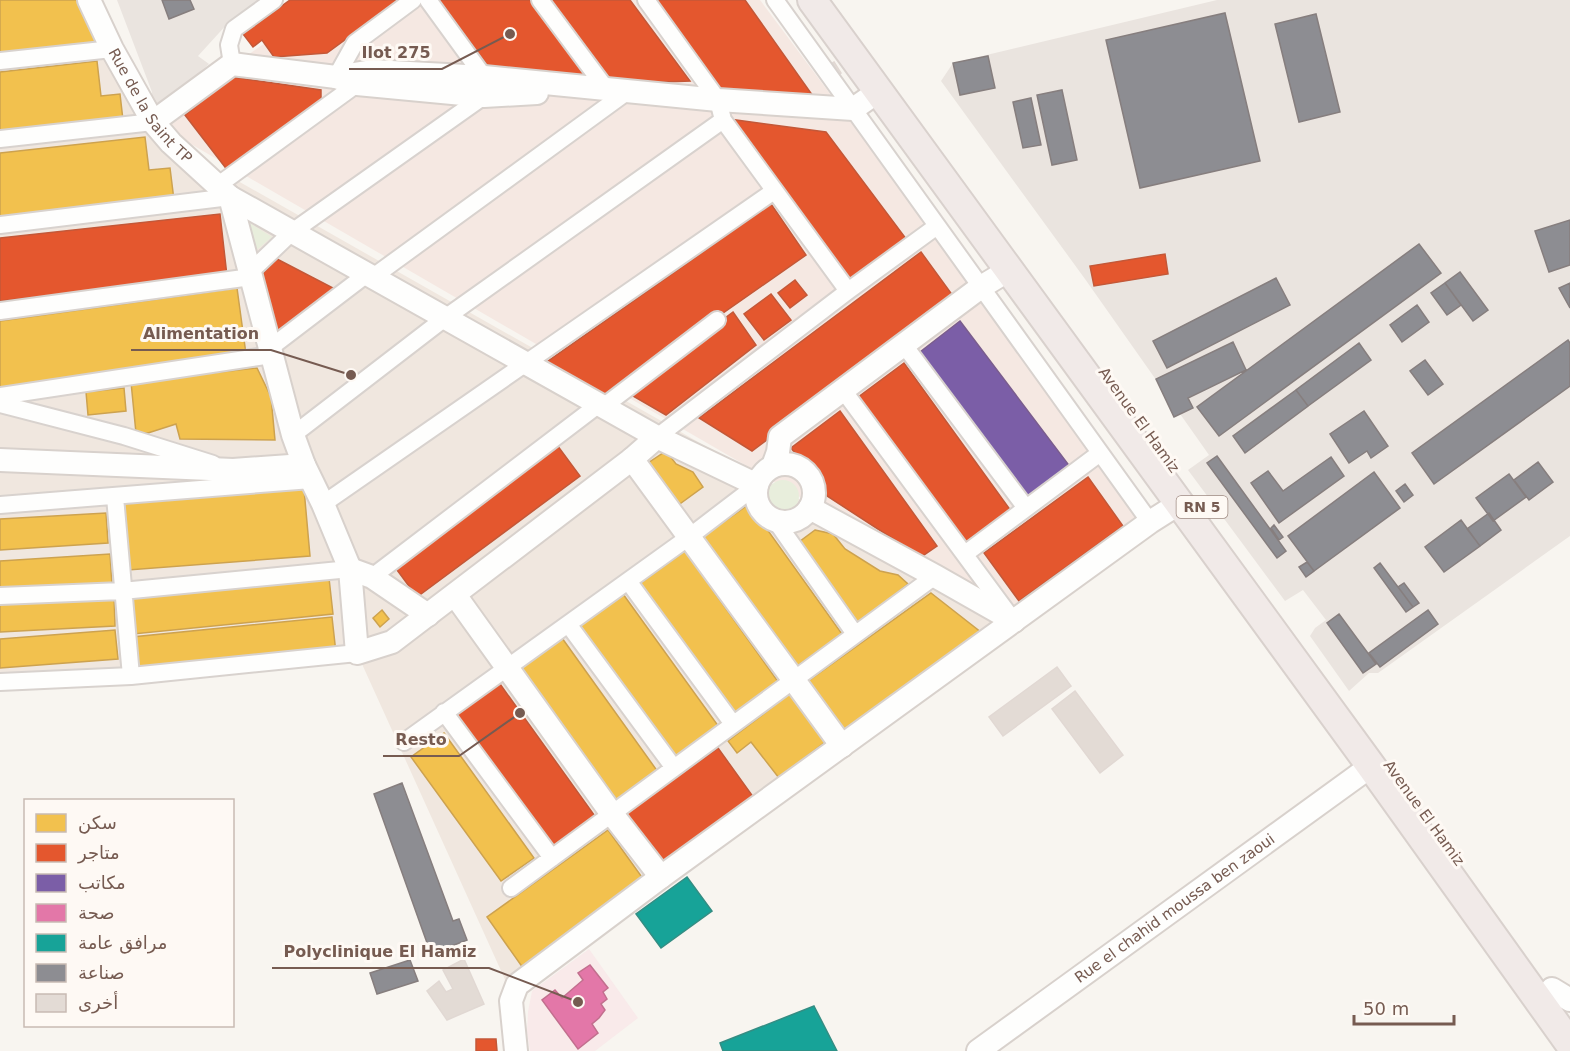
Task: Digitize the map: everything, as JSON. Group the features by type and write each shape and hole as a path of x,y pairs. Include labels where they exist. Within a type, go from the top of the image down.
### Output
{"highway":[{"name":"RN 5","path":"812,0 1371,766 1570,1044"},
{"name":"Avenue El Hamiz","path":"836,0 1561,995 1570,1014"}],"street":[{"name":"Rue de la Saint TP","path":"89,0 112,49 153,122 171,143 223,192 657,437 757,484"},
{"path":"232,63 228,45 234,29 274,0"},
{"path":"336,77 355,43 413,0"},
{"path":"428,0 484,87"},
{"path":"540,0 617,91"},
{"path":"646,0 774,190 848,291"},
{"path":"775,0 1150,522"},
{"path":"0,61 112,49"},
{"path":"0,139 153,122 232,63 336,77 357,84 617,91 721,110 853,109 879,91"},
{"path":"336,77 372,71 484,87"},
{"path":"0,225 223,192 357,84"},
{"path":"0,311 250,274 292,232 484,87"},
{"path":"0,396 271,352 617,91"},
{"path":"293,435 721,110"},
{"path":"323,504 774,190"},
{"path":"223,192 250,274 293,435 350,569 357,653"},
{"path":"0,682 131,676 357,653 392,642 848,291 937,226"},
{"path":"773,466 780,437 981,286 1009,270"},
{"path":"372,577 717,320"},
{"path":"903,345 1026,508"},
{"path":"843,390 1014,621"},
{"path":"0,404 124,436 233,470"},
{"path":"964,554 1100,453"},
{"path":"632,459 842,746"},
{"path":"0,460 308,472"},
{"path":"794,465 810,478 814,488 814,498 810,508 805,514 791,522 775,520 765,514 759,506 756,495 757,484 761,476 773,466 794,465"},
{"path":"0,505 115,497 308,472"},
{"path":"404,742 690,537 757,484"},
{"path":"115,497 131,676"},
{"path":"516,1051 510,1001 517,985 661,877 1150,522 1180,503"},
{"path":"810,508 1014,621"},
{"path":"775,520 855,634"},
{"path":"0,596 122,591 350,569 372,577 428,615"},
{"path":"511,888 934,576"},
{"path":"628,581 733,724"},
{"path":"455,595 612,814 661,877"},
{"path":"568,624 674,768"},
{"path":"444,712 552,858"},
{"name":"Rue el chahid moussa ben zaoui","path":"978,1051 1371,766"}],"shaded area":[{"path":"0,0 95,0 171,143 1014,621 513,997 357,653 0,680"},
{"path":"117,0 259,0 229,22 198,56 209,64 159,109 152,98 152,92"},
{"path":"326,0 760,0 1150,522 1014,621 153,122"},
{"path":"1217,0 1570,0 1570,536 1378,673 1369,673 1349,691 1310,636 1315,628 1326,620 1303,590 1285,601 1188,470 1209,455 941,81 953,63"},
{"path":"589,949 638,1018 595,1051 530,1051 527,1032 532,991"}],"green space":[{"path":"248,222 272,237 252,254"},
{"path":"783,480 794,485 799,496 794,507 783,512 772,507 767,496 772,485"}],"building: سكن":[{"path":"0,0 80,0 96,43 0,54"},
{"path":"97,61 101,96 120,94 123,120 0,134 0,72"},
{"path":"145,137 149,170 170,168 174,200 0,218 0,153"},
{"path":"237,288 246,354 0,389 0,321"},
{"path":"257,368 271,397 275,440 180,439 176,424 148,433 136,433 131,382"},
{"path":"124,388 126,411 88,415 86,392"},
{"path":"666,451 676,464 693,472 703,487 677,506 648,463"},
{"path":"304,489 310,556 128,570 123,504"},
{"path":"749,504 842,634 790,671 697,541"},
{"path":"106,513 108,543 0,550 0,519"},
{"path":"815,530 833,534 845,549 880,571 898,575 908,584 858,624 799,542"},
{"path":"685,551 779,683 732,717 638,585"},
{"path":"110,554 112,585 0,592 0,561"},
{"path":"329,578 333,614 133,634 130,598"},
{"path":"931,593 982,633 840,734 804,684"},
{"path":"623,594 719,727 673,761 577,627"},
{"path":"114,596 115,626 0,632 0,601"},
{"path":"382,610 389,619 380,627 373,618"},
{"path":"332,617 336,653 136,672 132,637"},
{"path":"115,630 118,659 0,668 0,639"},
{"path":"562,638 658,772 613,804 517,671"},
{"path":"792,692 829,739 779,778 751,742 737,753 728,741"},
{"path":"444,733 534,858 501,881 411,757"},
{"path":"608,830 644,880 523,968 487,917"}],"building: متاجر":[{"path":"290,0 399,0 327,53 274,57 262,40 253,47 243,34"},
{"path":"439,0 530,0 586,74 579,76 490,69"},
{"path":"547,0 630,0 690,81 608,84"},
{"path":"655,0 745,0 815,99 721,94"},
{"path":"232,77 321,90 321,104 228,171 185,115"},
{"path":"729,119 826,132 907,240 848,284"},
{"path":"771,204 806,255 606,395 544,364"},
{"path":"220,214 227,276 0,301 0,238"},
{"path":"921,252 956,300 752,451 699,418"},
{"path":"1165,254 1168,274 1094,286 1090,266"},
{"path":"277,259 337,290 275,336 259,277"},
{"path":"795,280 807,295 790,308 778,293"},
{"path":"771,294 791,320 764,340 744,314"},
{"path":"733,312 756,345 666,415 626,392"},
{"path":"904,363 1011,511 964,545 857,398"},
{"path":"840,411 937,546 921,557 827,496 791,448"},
{"path":"557,445 580,476 417,597 394,566"},
{"path":"1088,477 1123,526 1019,601 984,553"},
{"path":"500,684 597,819 551,851 454,717"},
{"path":"718,748 754,798 660,866 624,815"},
{"path":"476,1039 496,1039 497,1051 476,1051"}],"building: مكاتب":[{"path":"960,321 1071,468 1025,502 915,356"}],"building: صحة":[{"path":"590,965 608,988 603,992 607,999 601,1004 605,1010 592,1024 598,1033 578,1049 542,1000 555,990 562,998 583,980 578,973"}],"building: مرافق عامة":[{"path":"687,877 712,911 661,948 636,914"},
{"path":"814,1006 837,1051 723,1051 720,1043"}],"building: صناعة":[{"path":"162,0 190,0 194,9 169,19"},
{"path":"1225,13 1260,161 1140,188 1106,40"},
{"path":"1316,14 1340,112 1299,122 1275,24"},
{"path":"988,56 995,88 960,95 953,63"},
{"path":"1062,90 1077,160 1052,165 1037,95"},
{"path":"1031,98 1041,145 1023,148 1013,102"},
{"path":"1570,220 1570,265 1549,272 1535,231"},
{"path":"1419,244 1441,273 1219,436 1197,407"},
{"path":"1460,272 1488,310 1473,321 1445,283"},
{"path":"1276,278 1290,305 1167,368 1153,341"},
{"path":"1445,283 1461,305 1447,315 1431,293"},
{"path":"1570,283 1570,308 1559,288"},
{"path":"1417,305 1429,322 1402,342 1390,325"},
{"path":"1568,340 1570,343 1570,386 1434,484 1412,453"},
{"path":"1233,342 1246,370 1188,398 1193,408 1174,417 1156,379"},
{"path":"1359,343 1371,360 1308,406 1296,390"},
{"path":"1425,360 1443,384 1428,395 1410,371"},
{"path":"1296,390 1308,406 1245,453 1233,436"},
{"path":"1364,411 1388,446 1371,458 1367,451 1349,463 1330,434"},
{"path":"1217,456 1286,551 1277,558 1207,463"},
{"path":"1331,457 1344,476 1279,523 1251,483 1268,471 1283,491"},
{"path":"1538,462 1553,482 1529,500 1514,480"},
{"path":"1374,472 1400,508 1314,571 1288,536"},
{"path":"1509,474 1526,497 1493,521 1476,498"},
{"path":"1405,484 1413,495 1404,502 1396,491"},
{"path":"1489,513 1501,530 1480,546 1467,529"},
{"path":"1461,520 1480,546 1444,572 1425,547"},
{"path":"1274,525 1283,537 1279,540 1271,528"},
{"path":"1307,562 1314,571 1306,577 1299,567"},
{"path":"1380,563 1413,607 1406,612 1374,568"},
{"path":"1404,583 1419,603 1413,607 1398,587"},
{"path":"1428,610 1438,624 1380,667 1369,653"},
{"path":"1339,614 1376,664 1363,673 1327,623"},
{"path":"402,783 453,921 459,919 467,940 431,954 374,794"},
{"path":"410,960 418,981 377,994 370,973"}],"building: أخرى":[{"path":"834,62 841,73 833,78 826,67"},
{"path":"1057,667 1071,686 1003,736 989,717"},
{"path":"1075,691 1123,755 1100,773 1052,709"},
{"path":"464,959 484,1004 447,1020 427,991 439,981 446,992 453,989 443,970"}],"place":[{"name":"Ilot 275","path":"510,34"},
{"name":"Alimentation","path":"351,375"},
{"name":"Resto","path":"520,713"},
{"name":"Polyclinique El Hamiz","path":"578,1002"}]}
